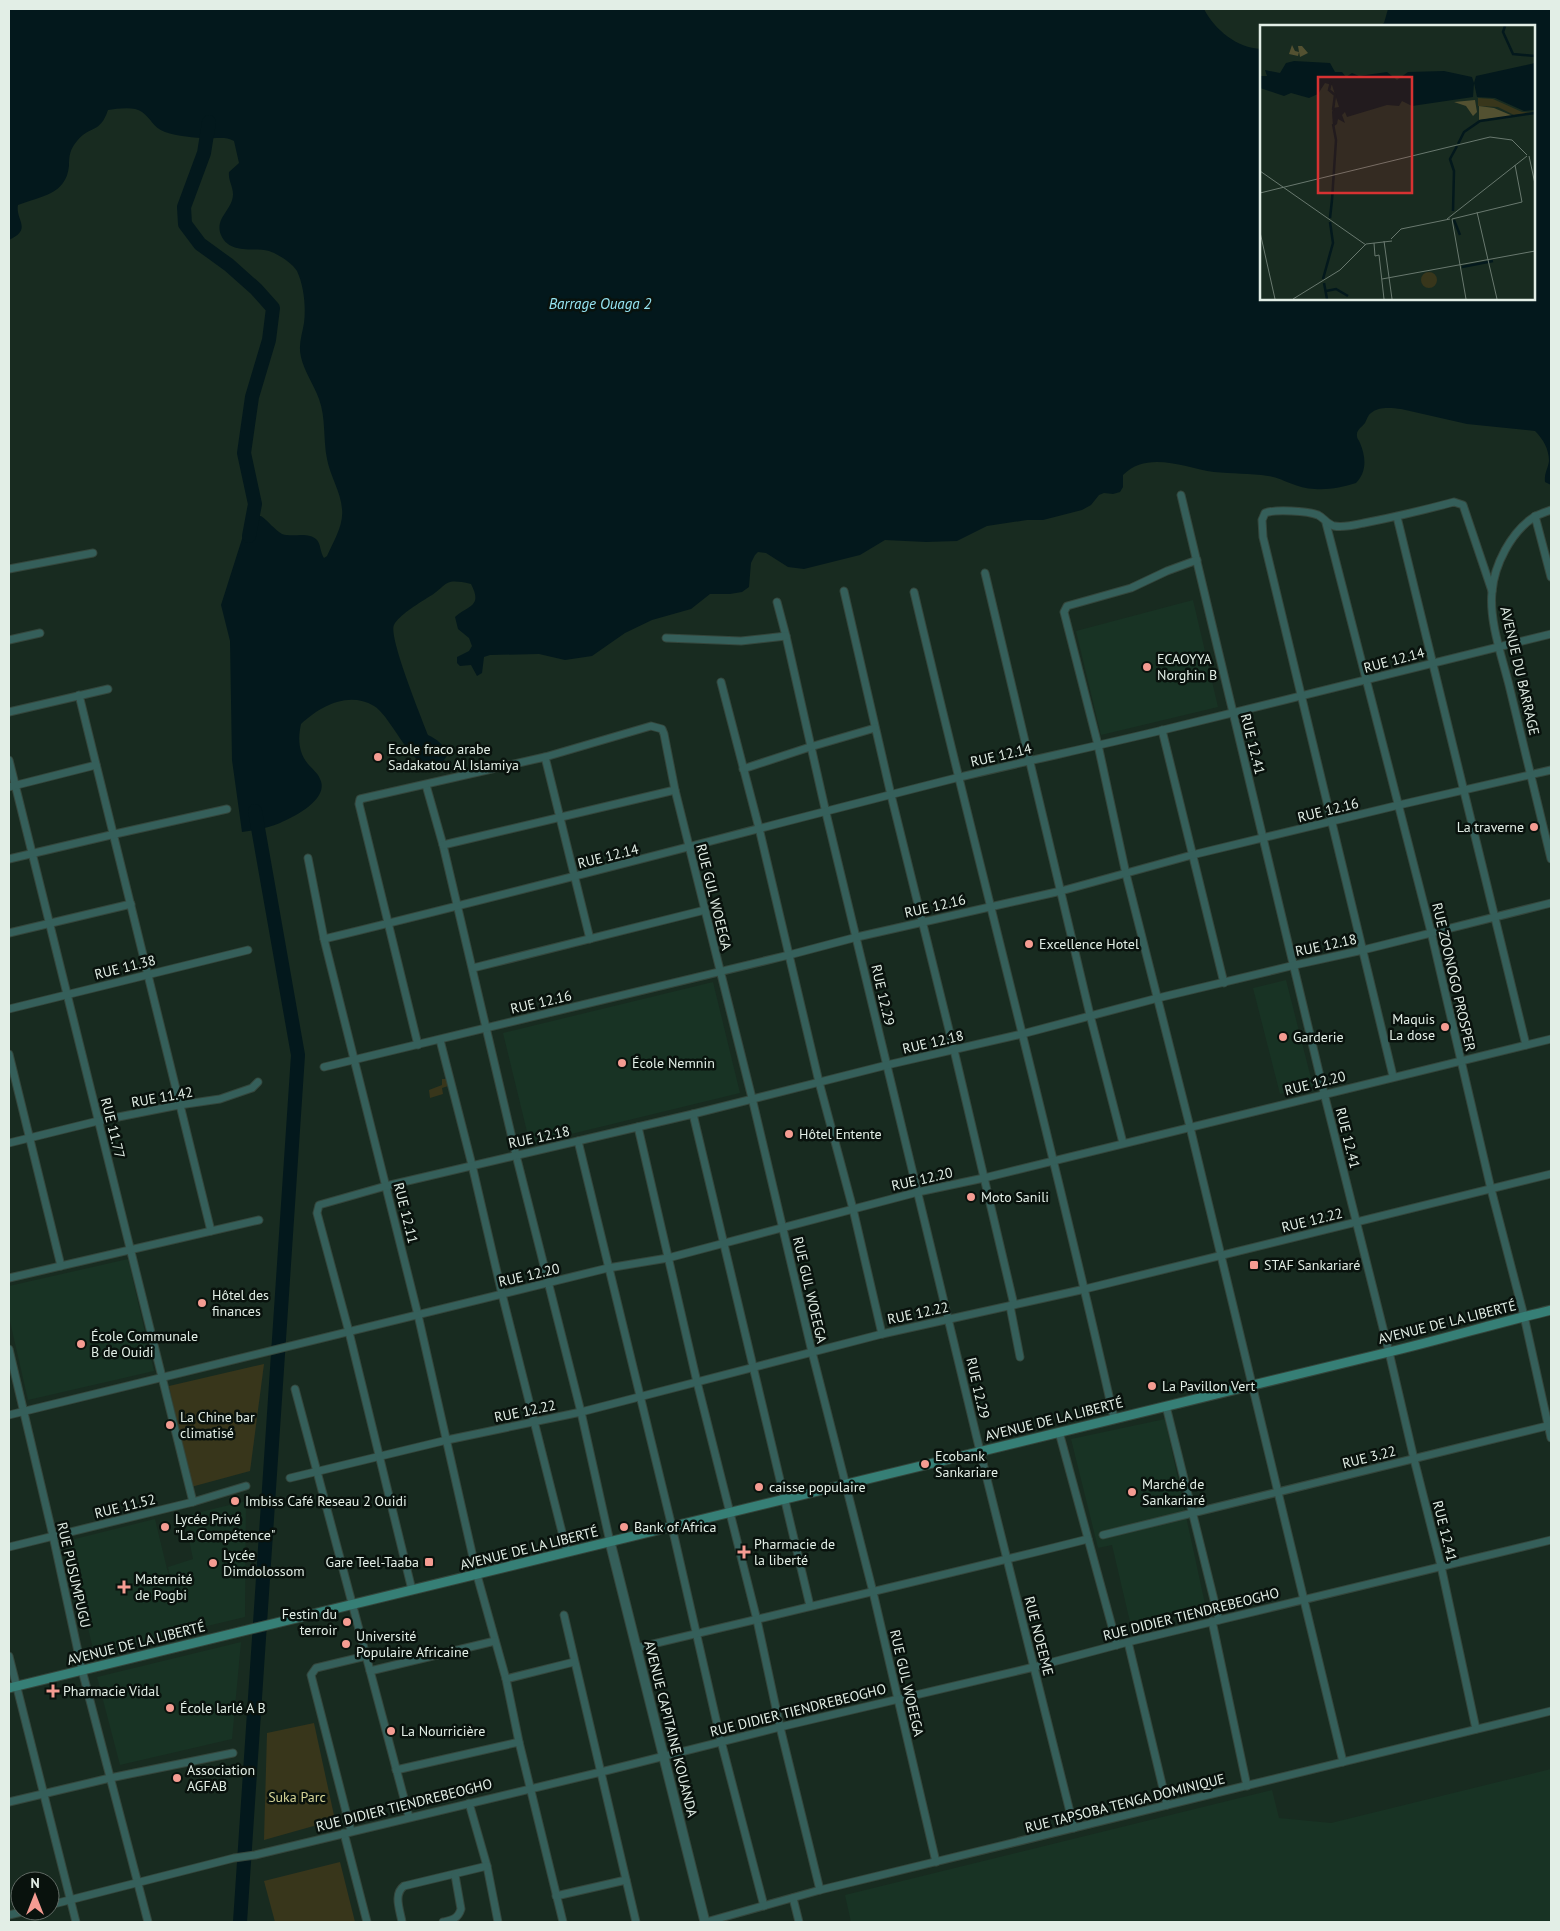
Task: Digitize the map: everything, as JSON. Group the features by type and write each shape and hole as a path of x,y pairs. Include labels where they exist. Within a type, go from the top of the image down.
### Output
{"main road":[{"name":"AVENUE DE LA LIBERTÉ","path":"12,1687 477,1575 1251,1384 1390,1352 1551,1310"}],"street":[{"name":"RUE 12.41","path":"1181,495 1295,965 1324,1093 1390,1352 1441,1566 1476,1729"},
{"path":"1393,1076 1263,537 1262,520 1265,513 1272,510 1281,510 1320,516 1326,523 1334,526 1347,526 1397,517 1454,502 1463,505 1492,592"},
{"name":"AVENUE DU BARRAGE","path":"1551,510 1535,516 1517,533 1496,570 1492,592 1492,610 1499,646 1551,859"},
{"path":"1535,516 1551,577"},
{"path":"1397,517 1526,1045"},
{"name":"RUE ZOONOGO PROSPER","path":"1326,523 1431,932 1491,1189 1524,1316 1550,1426 1551,1438"},
{"path":"9,569 93,553"},
{"path":"1196,560 1131,588 1081,601 1064,609 1098,745 1126,874 1190,1127 1343,1762"},
{"path":"985,573 1090,1015 1123,1143"},
{"path":"844,591 890,795 984,1178 1012,1305 1020,1357"},
{"path":"914,592 958,778 1085,1289 1114,1418"},
{"name":"RUE 12.29","path":"777,602 810,747 980,1451"},
{"path":"9,640 40,633"},
{"name":"RUE 12.14","path":"324,939 574,878 759,828 826,813 958,778 1233,713 1551,634"},
{"path":"666,638 741,641 786,636"},
{"path":"721,682 759,828 819,1082 853,1209 882,1334"},
{"path":"9,712 108,689"},
{"path":"79,695 212,1231"},
{"name":"RUE GUL WOEEGA","path":"545,757 651,726 662,729 664,734 675,790 752,1098 812,1352 873,1592 936,1862"},
{"path":"744,769 875,728"},
{"path":"1162,730 1224,983"},
{"path":"418,1045 360,802 362,798 545,757 590,939"},
{"name":"RUE 11.77","path":"9,760 12,786 32,853 193,1502"},
{"path":"12,786 96,765"},
{"name":"RUE 12.16","path":"324,1067 720,972 857,937 1061,891 1192,855 1551,770"},
{"path":"426,785 444,845 516,1155 581,1412 610,1542"},
{"path":"444,845 675,790"},
{"path":"9,859 227,809"},
{"name":"RUE 12.11","path":"308,858 324,939 418,1314 477,1575 506,1679 519,1742 563,1922"},
{"name":"RUE 12.18","path":"349,1332 317,1213 320,1205 386,1186 694,1114 887,1065 1022,1034 1158,998 1363,950 1551,903"},
{"path":"9,933 131,904"},
{"path":"473,968 705,910"},
{"name":"RUE 11.38","path":"9,1009 248,950"},
{"name":"RUE 12.20","path":"9,1415 608,1268 668,1258 782,1226 918,1192 984,1178 1053,1159 1551,1039"},
{"path":"440,1040 568,1552"},
{"path":"9,1054 61,1266"},
{"name":"RUE 11.42","path":"9,1143 98,1121 179,1104 220,1099 252,1088 258,1082"},
{"path":"694,1114 810,1606"},
{"path":"638,1127 697,1382 758,1620 780,1726 820,1890"},
{"path":"578,1141 672,1527 721,1741 764,1906"},
{"name":"RUE 12.22","path":"290,1478 447,1440 581,1412 752,1366 882,1334 1085,1289 1551,1174"},
{"path":"9,1278 259,1220"},
{"path":"349,1332 412,1590"},
{"name":"RUE PUSUMPUGU","path":"9,1349 82,1670 148,1922"},
{"path":"295,1389 409,1818"},
{"path":"1166,1406 1193,1513 1216,1621 1247,1786"},
{"name":"RUE 3.22","path":"1103,1535 1550,1426"},
{"path":"1059,1432 1117,1645"},
{"name":"RUE NOEEME","path":"980,1451 1074,1828"},
{"name":"RUE 11.52","path":"9,1547 193,1502 246,1486"},
{"path":"636,1648 1008,1560 1088,1539"},
{"name":"RUE DIDIER TIENDREBEOGHO","path":"60,1903 234,1858 255,1855 600,1772 780,1726 1034,1667 1128,1642 1551,1540"},
{"name":"AVENUE CAPITAINE KOUANDA","path":"610,1542 705,1922"},
{"path":"564,1615 636,1922"},
{"path":"370,1671 495,1641"},
{"path":"1128,1642 1167,1806"},
{"path":"9,1656 12,1687 44,1793 76,1922"},
{"path":"366,1656 316,1668 311,1675 367,1922"},
{"path":"506,1679 574,1662"},
{"name":"RUE TAPSOBA TENGA DOMINIQUE","path":"705,1922 820,1890 1551,1710"},
{"path":"396,1770 519,1742"},
{"path":"9,1802 110,1778 233,1753"},
{"path":"469,1803 487,1866 498,1922"},
{"path":"402,1922 397,1896 399,1890 404,1886 487,1866"},
{"path":"443,1922 455,1919 461,1910 455,1875"},
{"path":"556,1896 626,1880"},
{"path":"793,1898 799,1922"}],"shaded area":[{"name":"ECAOYYA Norghin B","path":"1193,600 1218,707 1101,735 1076,631"},
{"name":"Garderie","path":"1286,980 1313,1086 1280,1094 1253,988"},
{"name":"École Nemnin","path":"713,982 740,1093 530,1144 503,1033"},
{"name":"École Communale B de Ouidi","path":"128,1259 154,1371 28,1400 9,1317 9,1286"},
{"name":"Marché de Sankariaré","path":"1165,1419 1205,1604 1130,1622 1112,1545 1098,1548 1071,1439"},
{"path":"246,1501 245,1617 94,1653 67,1541 155,1519 174,1598 168,1567 193,1559 184,1516"},
{"name":"École larlé A B","path":"241,1642 232,1739 120,1765 97,1677"},
{"path":"1551,1769 1551,1922 851,1922 845,1895 1272,1790 1279,1818 1331,1823"}],"green space":[{"path":"442,1079 447,1079 448,1086 442,1088 443,1094 430,1098 429,1090 442,1085"},
{"path":"264,1364 250,1471 191,1487 169,1386"},
{"name":"Suka Parc","path":"314,1723 335,1820 264,1840 267,1733"},
{"path":"340,1862 355,1922 275,1922 264,1881"}],"water":[{"name":"Barrage Ouaga 2","path":"9,9 1204,9 1214,24 1235,41 1252,48 1260,49 1260,300 1535,300 1535,25 1381,25 1384,23 1388,9 1551,9 1551,485 1545,482 1549,461 1547,448 1535,431 1467,424 1401,409 1382,408 1370,414 1357,432 1363,454 1364,469 1356,483 1331,489 1308,489 1268,476 1214,472 1167,463 1144,463 1123,475 1123,487 1120,492 1099,495 1091,505 1082,510 1043,520 1027,520 987,526 957,541 885,540 860,555 804,569 788,567 766,553 758,552 751,563 749,587 742,592 710,594 691,609 652,620 625,633 592,656 565,660 539,654 490,655 484,657 482,673 477,676 471,665 460,666 457,663 457,657 469,651 472,646 469,638 458,629 455,617 472,605 475,601 474,592 471,584 450,582 400,617 394,625 393,632 413,696 428,735 440,743 448,754 438,765 429,767 419,761 409,751 382,713 374,706 364,702 345,700 326,706 301,724 299,734 302,755 319,777 322,786 320,793 301,812 280,823 266,828 242,832 232,760 230,641 221,605 248,520 255,516 261,516 282,534 313,537 317,540 324,558 327,556 338,533 342,515 340,496 327,459 321,406 304,368 300,353 305,310 304,297 297,271 288,262 269,251 236,248 225,241 221,235 220,224 230,205 233,194 229,172 239,163 234,141 224,138 175,135 165,132 157,128 142,112 135,109 108,110 102,123 82,136 71,150 67,176 58,189 18,205 22,228 16,236 9,240"}],"waterway":[{"path":"209,122 204,153 184,207 185,224 200,244 229,265 256,289 273,308 269,340 252,397 244,453 255,504 249,536"},
{"path":"240,1922 298,1055 255,811"}],"place":[{"name":"ECAOYYA Norghin B","path":"1147,667"},
{"name":"Ecole fraco arabe Sadakatou Al Islamiya","path":"378,757"},
{"name":"La traverne","path":"1534,827"},
{"name":"Excellence Hotel","path":"1029,944"},
{"name":"Maquis La dose","path":"1445,1027"},
{"name":"Garderie","path":"1283,1037"},
{"name":"École Nemnin","path":"622,1063"},
{"name":"Hôtel Entente","path":"789,1134"},
{"name":"Moto Sanili","path":"971,1197"},
{"name":"STAF Sankariaré","path":"1254,1265"},
{"name":"Hôtel des finances","path":"202,1303"},
{"name":"École Communale B de Ouidi","path":"81,1344"},
{"name":"La Pavillon Vert","path":"1152,1386"},
{"name":"La Chine bar climatisé","path":"170,1425"},
{"name":"Ecobank Sankariare","path":"925,1464"},
{"name":"caisse populaire","path":"759,1487"},
{"name":"Marché de Sankariaré","path":"1132,1492"},
{"name":"Imbiss Café Reseau 2 Ouidi","path":"235,1501"},
{"name":"Lycée Privé \"La Compétence\"","path":"165,1527"},
{"name":"Bank of Africa","path":"624,1527"},
{"name":"Pharmacie de la liberté","path":"744,1552"},
{"name":"Gare Teel-Taaba","path":"429,1562"},
{"name":"Lycée Dimdolossom","path":"213,1563"},
{"name":"Maternité de Pogbi","path":"124,1587"},
{"name":"Festin du terroir","path":"347,1622"},
{"name":"Université Populaire Africaine","path":"346,1644"},
{"name":"Pharmacie Vidal","path":"53,1691"},
{"name":"École larlé A B","path":"170,1708"},
{"name":"La Nourricière","path":"391,1731"},
{"name":"Association AGFAB","path":"177,1778"}]}
